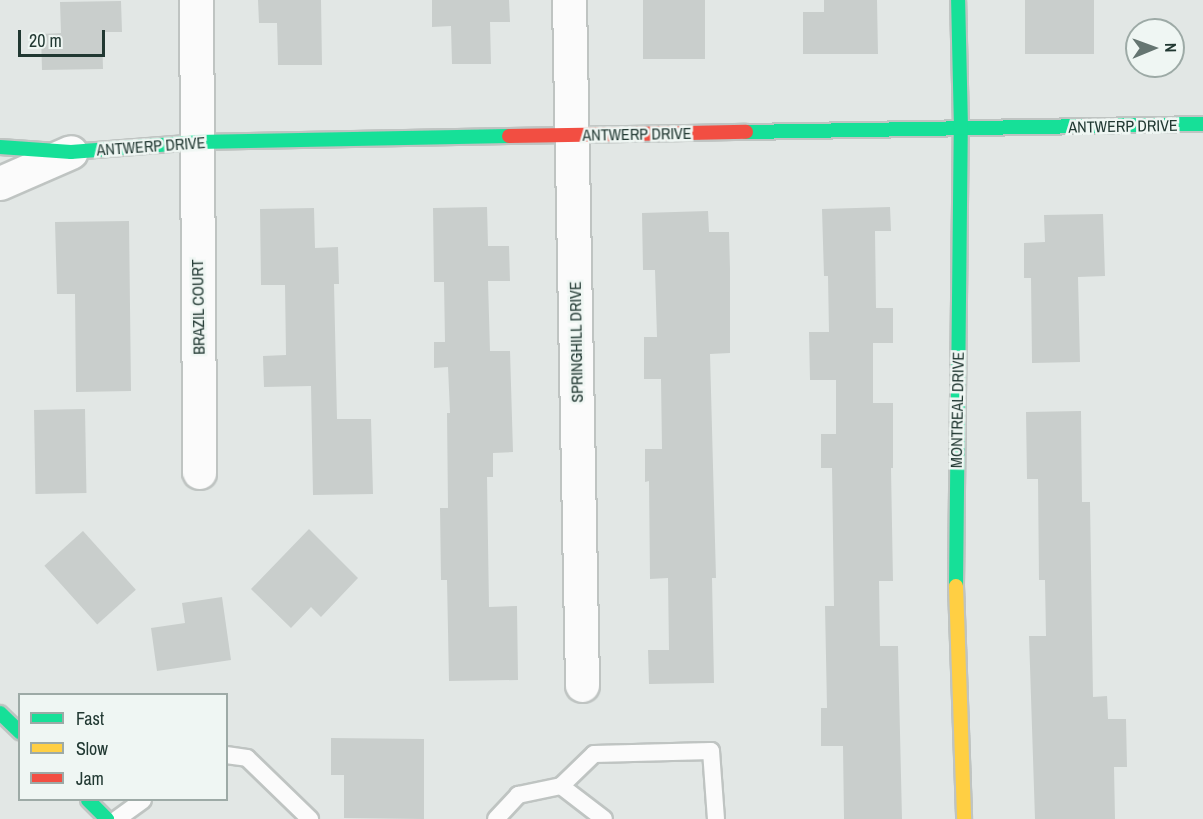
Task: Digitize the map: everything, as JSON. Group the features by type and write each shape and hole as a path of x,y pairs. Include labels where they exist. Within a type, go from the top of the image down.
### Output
{"street":[{"name":"BRAZIL COURT","path":"196,0 199,472"},
{"name":"SPRINGHILL DRIVE","path":"569,0 582,685"},
{"name":"MONTREAL DRIVE","path":"958,0 961,128 955,544 964,819"},
{"name":"ANTWERP DRIVE","path":"0,147 71,152 196,142 1203,124"},
{"name":"ANTWERP DRIVE","path":"0,183 71,152"},
{"path":"0,713 18,730"},
{"path":"89,801 107,819"}],"lane":[{"path":"496,819 518,795 561,786 594,754 711,752 716,819"},
{"path":"228,756 248,758 310,819"},
{"path":"561,786 604,819"},
{"path":"117,819 142,801"}],"building":[{"path":"258,0 321,0 322,65 278,65 277,23 259,23"},
{"path":"432,0 509,0 510,22 490,22 491,64 452,64 451,26 432,27"},
{"path":"643,0 705,0 705,59 643,59"},
{"path":"824,0 877,0 878,54 803,54 803,12 824,12"},
{"path":"1025,0 1094,0 1094,54 1025,54"},
{"path":"121,1 122,32 102,32 103,69 42,70 41,34 61,33 60,2"},
{"path":"487,207 488,246 509,246 510,281 488,281 490,351 510,351 513,452 493,453 493,477 487,477 489,607 517,606 518,680 449,681 447,580 441,580 440,508 448,508 447,413 450,413 448,367 434,368 434,342 445,342 444,282 434,282 433,208"},
{"path":"890,207 891,231 875,231 876,308 893,308 893,343 873,343 873,403 893,403 893,468 891,468 893,581 879,581 880,646 898,646 902,819 844,819 843,746 821,746 821,708 827,708 825,606 834,606 832,468 821,468 821,434 836,434 836,380 810,380 809,332 829,332 828,276 824,276 822,209"},
{"path":"314,208 315,248 338,247 339,284 334,284 337,419 371,419 373,494 313,495 311,386 264,387 263,356 286,355 285,285 261,285 260,209"},
{"path":"708,211 709,232 729,232 730,269 730,353 710,354 716,578 712,578 714,683 649,684 648,650 669,650 668,578 650,579 649,481 645,482 645,449 662,449 661,379 644,379 644,337 657,337 655,270 643,270 642,213"},
{"path":"1103,214 1105,276 1078,277 1080,362 1032,363 1031,278 1024,278 1024,243 1045,242 1044,215"},
{"path":"129,221 131,391 76,392 75,294 57,294 55,222"},
{"path":"85,409 86,493 35,494 34,410"},
{"path":"1081,411 1082,502 1090,502 1093,697 1107,696 1108,719 1126,719 1127,767 1114,767 1115,819 1035,819 1029,636 1046,636 1045,580 1039,580 1038,479 1027,479 1026,412"},
{"path":"309,529 358,578 321,617 311,607 291,628 251,589"},
{"path":"83,531 136,590 97,625 44,566"},
{"path":"222,597 231,660 157,671 151,628 185,623 182,603"},
{"path":"331,738 424,739 424,819 344,818 344,775 331,775"}],"traffic: fast":[{"path":"956,586 961,128 958,0"},
{"path":"746,132 1203,124"},
{"path":"0,147 71,152 197,142 509,136"},
{"path":"0,713 18,730"},
{"path":"89,801 107,819"}],"traffic: slow":[{"path":"956,586 964,819"}],"traffic: jam":[{"path":"509,136 746,132"}]}
